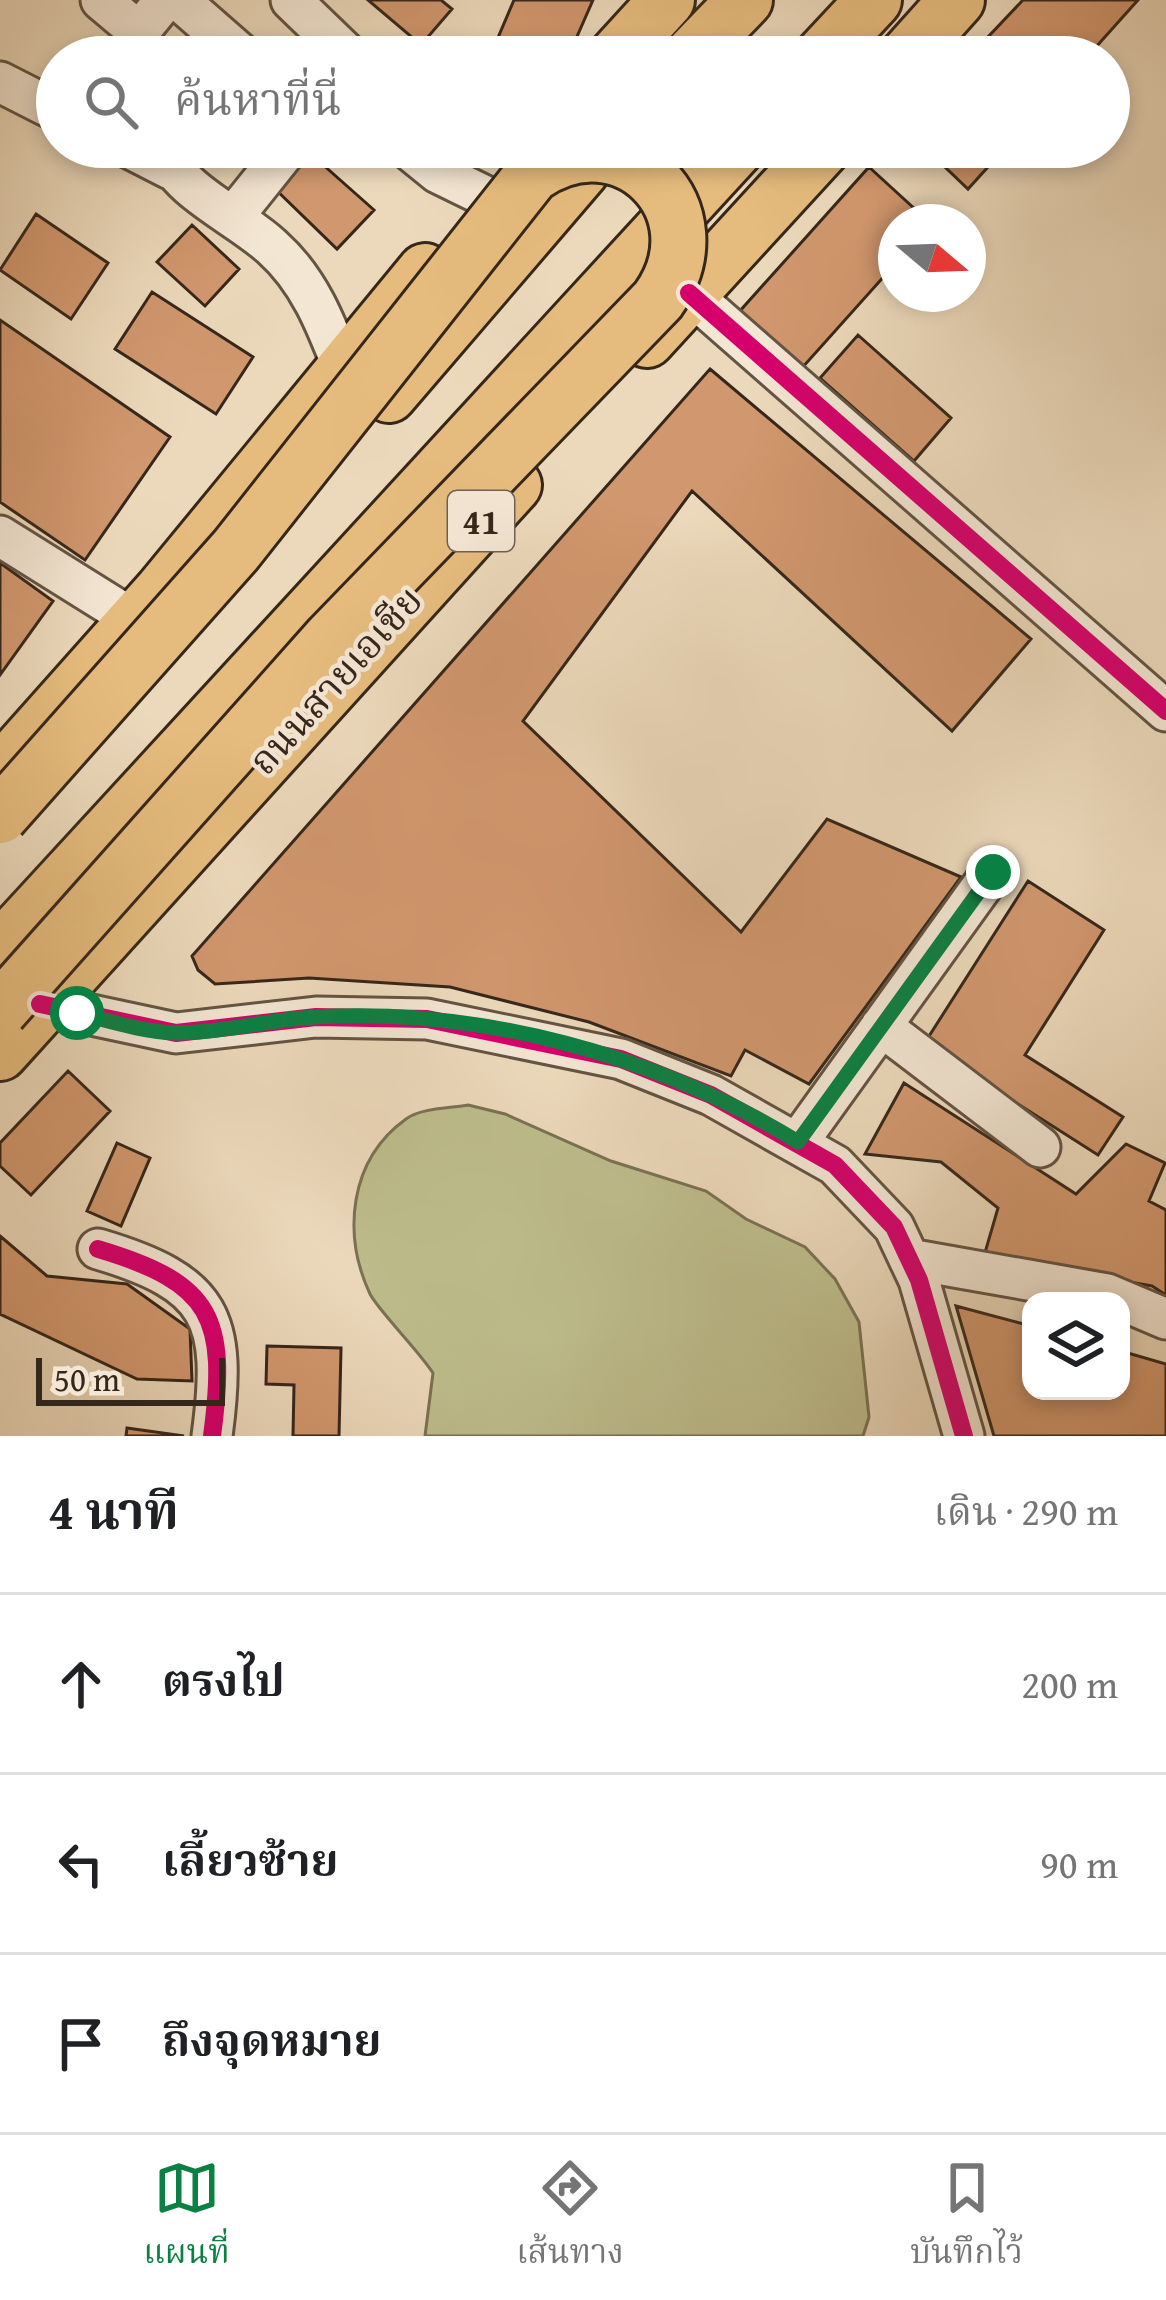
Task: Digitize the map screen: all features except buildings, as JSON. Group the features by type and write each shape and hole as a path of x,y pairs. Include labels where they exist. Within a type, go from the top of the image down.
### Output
{"highway":[{"path":"635,36 668,0"},
{"path":"710,36 745,0"},
{"path":"842,36 874,0"},
{"path":"925,36 957,0"},
{"path":"0,773 149,606 513,168"},
{"path":"0,816 236,550 532,175 548,168"},
{"path":"149,606 584,168"},
{"path":"0,848 585,168"},
{"path":"20,1007 332,638 658,300 675,270 679,235 670,202 649,175 637,168"},
{"path":"0,950 719,168"},
{"name":"ถนนสายเอเชีย","path":"139,895 737,168"},
{"name":"ถนนสายเอเชีย","path":"0,1053 20,1007 139,895 805,168"}],"street":[{"path":"101,0 133,36"},
{"path":"145,36 165,0"},
{"path":"179,0 220,36"},
{"path":"291,0 328,36"},
{"path":"0,82 36,100"},
{"path":"177,168 274,249 319,304 343,368"},
{"path":"233,217 272,168"},
{"path":"432,168 487,197"},
{"path":"689,293 1166,711"},
{"path":"0,536 149,606"},
{"path":"798,1142 993,872"},
{"path":"20,1007 176,1033 316,1017 427,1019 525,1035 621,1059 711,1095 798,1142 866,1192 894,1227 909,1259 964,1436"},
{"path":"881,1026 1040,1147"},
{"path":"98,1249 174,1275 198,1299 212,1332 217,1400 212,1436"},
{"path":"909,1259 1107,1294 1166,1319"}],"shaded area":[{"path":"468,1105 505,1114 611,1161 706,1191 746,1219 805,1247 835,1279 859,1322 869,1417 863,1436 425,1436 433,1373 370,1294 356,1247 356,1199 372,1155 406,1119"}],"cycle path":[{"path":"689,293 1166,711"},
{"path":"40,1004 176,1033 316,1017 427,1019 621,1059 711,1095 835,1165 894,1227 919,1280 964,1436"},
{"path":"98,1249 166,1276 204,1311 217,1361 212,1436"}],"route":[{"path":"77,1013 176,1033 316,1017 427,1019 525,1035 621,1059 711,1095 798,1142 993,872"}]}
